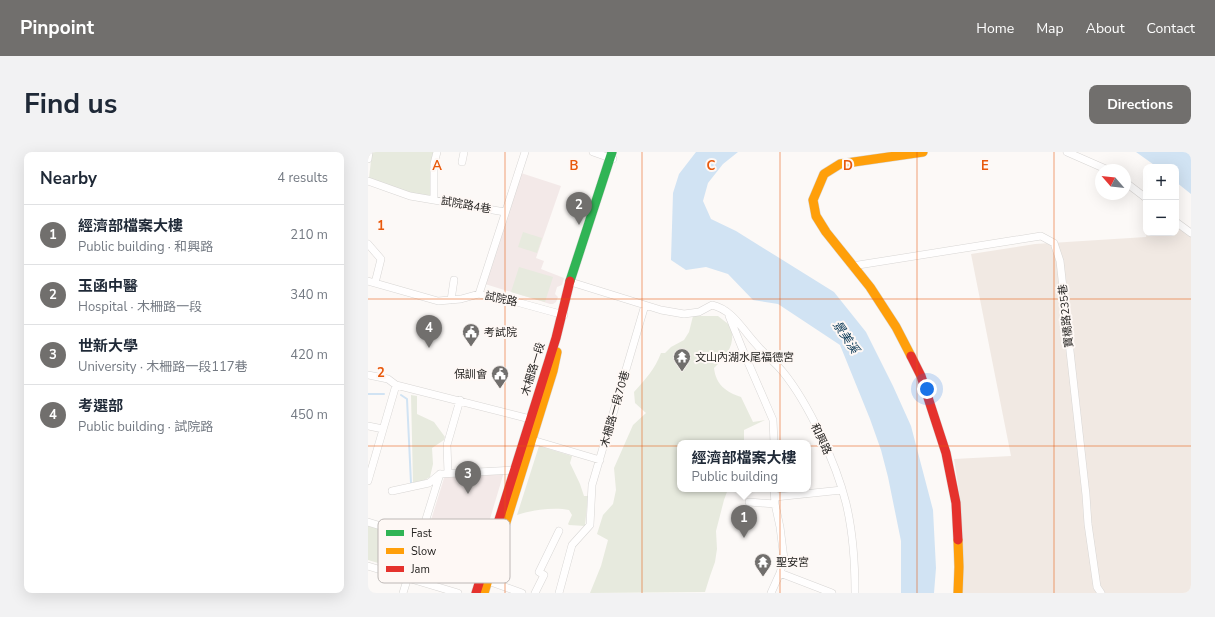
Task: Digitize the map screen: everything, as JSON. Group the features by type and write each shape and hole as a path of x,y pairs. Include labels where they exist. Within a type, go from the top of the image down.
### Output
{"main road":[{"path":"923,152 840,164 824,174 813,200 816,216 826,232 870,287 896,327 921,376 946,453 956,503 959,567 958,593"},
{"name":"木柵路一段","path":"563,314 613,155"},
{"name":"木柵路一段","path":"505,519 528,438 553,371 563,314 613,155"},
{"name":"木柵路一段","path":"501,519 519,470"},
{"name":"木柵路一段","path":"476,593 479,583"},
{"name":"木柵路一段","path":"484,593 487,583"}],"street":[{"path":"368,159 369,152"},
{"path":"434,199 434,164 437,152"},
{"path":"462,162 464,152"},
{"path":"505,212 525,152"},
{"path":"593,152 613,155"},
{"path":"1067,152 1095,164"},
{"name":"試院路4巷","path":"368,181 410,196 505,212 479,294"},
{"path":"1131,187 1143,196"},
{"path":"1179,224 1191,233"},
{"name":"寶橋路235巷","path":"852,266 1041,236 1054,243 1060,261 1088,524 1097,587 1101,593"},
{"path":"368,244 381,259 371,282"},
{"path":"451,300 454,280"},
{"name":"試院路","path":"371,282 438,301 461,299 479,294 563,314"},
{"path":"574,283 645,305 684,314 699,312 712,305 719,306 727,311 773,420 774,440"},
{"name":"木柵路一段70巷","path":"528,438 600,460 645,305"},
{"name":"和興路","path":"727,311 755,344 783,372 800,397 822,440 846,504 855,555 855,593"},
{"path":"368,375 388,379 396,385 534,420"},
{"path":"368,481 396,385"},
{"path":"448,472 447,445 460,400"},
{"path":"368,426 383,429"},
{"path":"559,593 572,545 590,525 592,485 600,460"},
{"path":"392,491 429,483 440,474 448,472 519,470"},
{"path":"426,519 440,474"},
{"path":"749,502 775,496 842,490"},
{"path":"771,593 780,574 784,559 775,496"},
{"path":"368,522 378,525"},
{"path":"535,593 544,575 539,572 559,531"},
{"path":"368,566 378,569"},
{"path":"780,574 832,593"},
{"path":"403,593 406,583"},
{"path":"427,583 458,593"},
{"path":"494,583 522,593"}],"shaded area":[{"path":"372,152 434,152 431,194 429,196 410,194 369,178"},
{"path":"521,173 561,186 536,258 544,261 541,269 564,278 562,285 557,287 555,294 558,297 556,302 553,304 485,284"},
{"path":"1179,226 1191,235 1191,593 961,593 960,498 954,459 1011,456 971,254 1035,244 1179,236"},
{"path":"523,232 542,238 537,253 518,247"},
{"path":"519,267 553,277 545,302 511,292"},
{"path":"693,316 718,316 732,327 731,345 729,350 714,368 715,374 719,383 726,390 741,397 753,422 765,420 744,430 744,440 677,440 677,492 727,492 716,531 717,549 715,562 705,592 590,593 601,566 608,540 597,534 603,515 613,504 616,490 614,468 633,425 646,413 635,403 634,392 653,369 661,353 665,353 671,347 684,340 689,332"},
{"path":"411,395 417,396 417,414 434,422 445,437 444,440 432,448 433,464 430,477 423,481 413,483"},
{"path":"539,446 572,456 570,463 584,496 588,496 585,526 568,524 572,515 569,510 543,510 517,515"},
{"path":"504,472 490,519 431,519 445,475"},
{"path":"368,525 378,528 378,563 368,560"}],"water":[{"name":"景美溪","path":"696,152 738,152 723,164 708,183 703,201 711,219 736,231 834,292 866,332 911,426 933,510 936,568 934,593 901,593 901,541 888,477 881,450 870,419 840,345 778,304 753,300 728,274 706,267 686,270 671,260 673,193 679,174"},
{"path":"1136,152 1191,152 1191,194 1179,184 1179,164 1153,164"}],"waterway":[{"path":"368,394 384,394"},
{"path":"401,395 407,399 411,483"}],"traffic: fast":[{"path":"570,281 612,152"}],"traffic: slow":[{"path":"911,356 896,327 870,287 826,232 816,216 813,200 824,174 840,164 923,152"},
{"path":"507,519 553,371 557,352"},
{"path":"958,540 958,593"},
{"path":"484,593 487,583"}],"traffic: jam":[{"path":"499,519 556,338 570,281"},
{"path":"911,356 921,376 946,453 956,503 958,540"},
{"path":"476,593 479,583"}],"place":[{"name":"玉函中醫","path":"579,225"},
{"name":"考試院","path":"471,347"},
{"name":"考選部","path":"429,348"},
{"name":"文山內湖水尾福德宮","path":"682,372"},
{"name":"保訓會","path":"500,389"},
{"name":"世新大學","path":"468,494"},
{"name":"經濟部檔案大樓","path":"744,538"},
{"name":"聖安宮","path":"763,577"}]}
